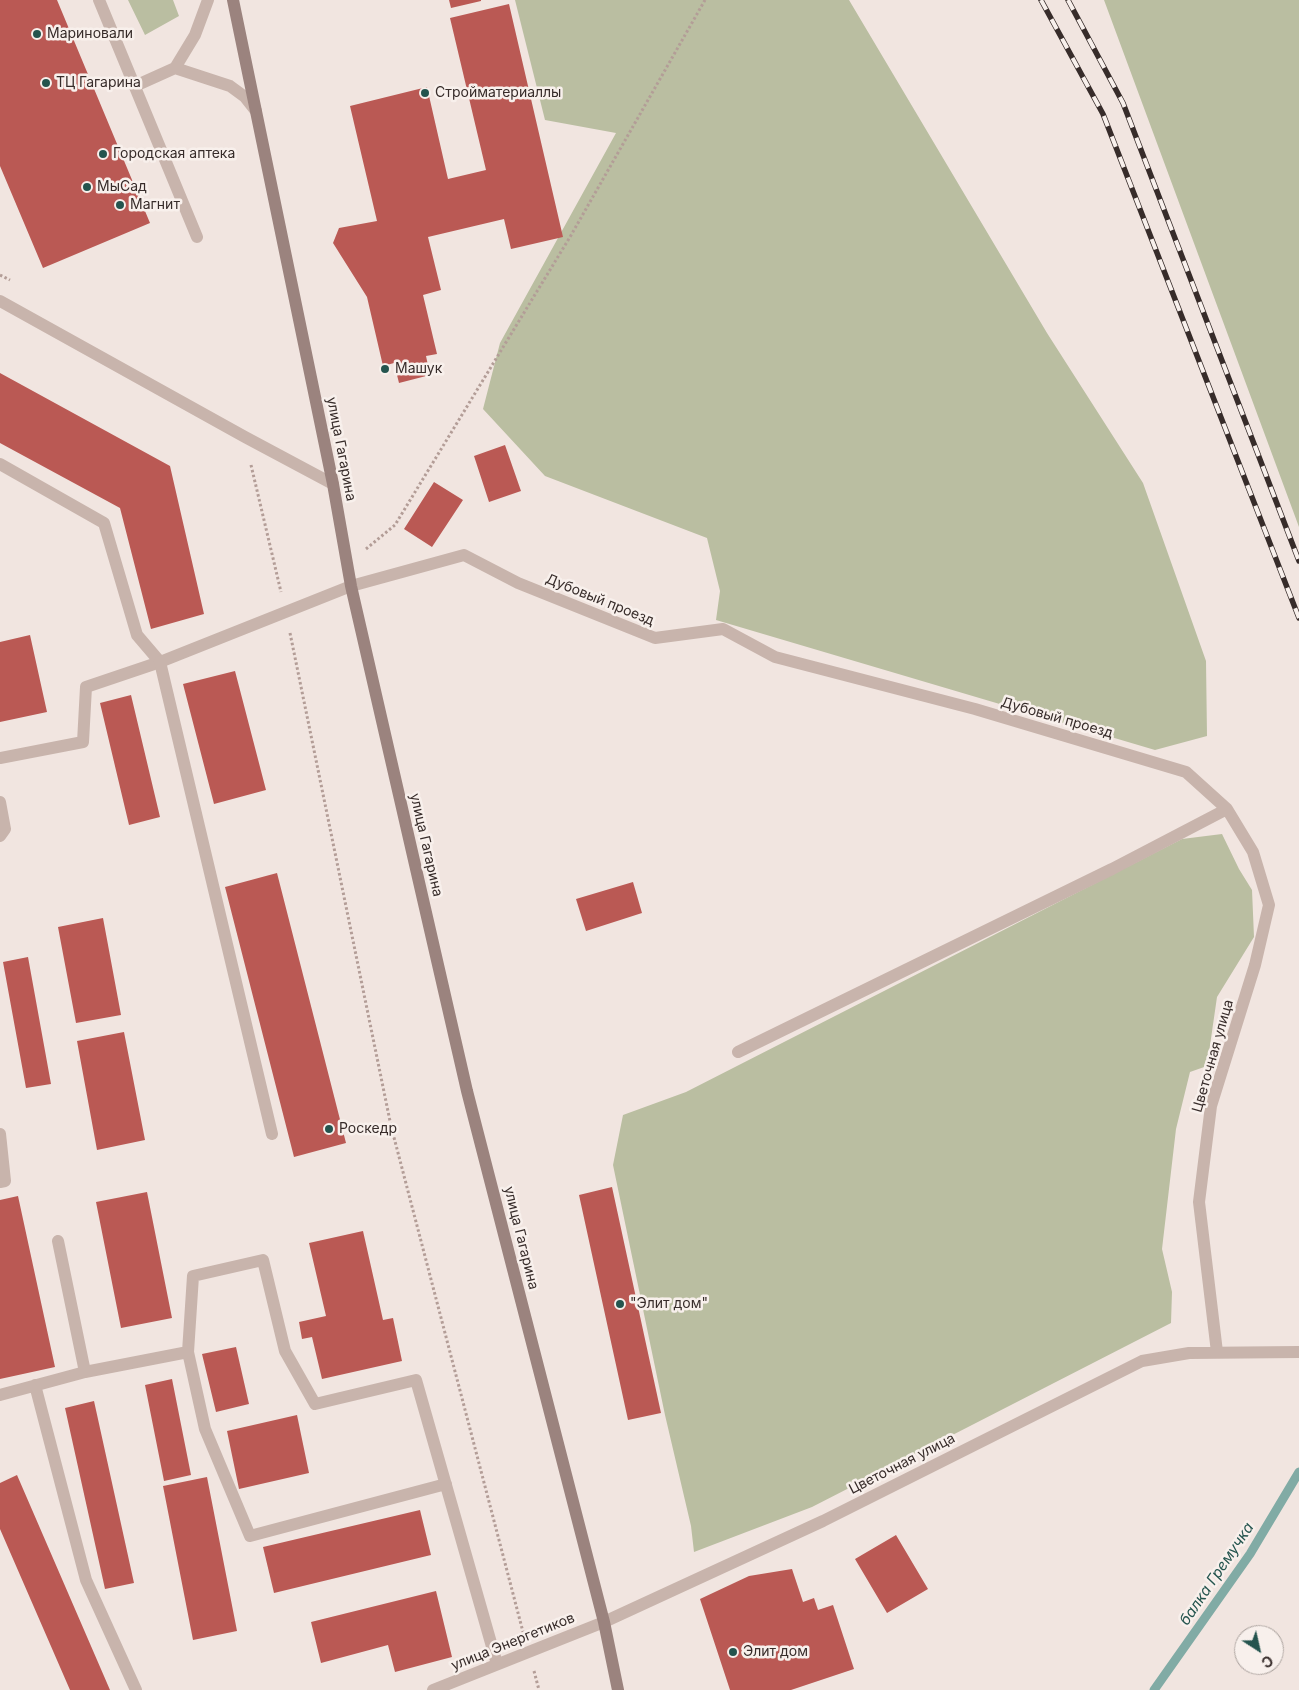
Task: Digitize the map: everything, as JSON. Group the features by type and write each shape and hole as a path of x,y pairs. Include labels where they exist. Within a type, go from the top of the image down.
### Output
{"main road":[{"name":"улица Гагарина","path":"233,0 333,484 351,586 467,1091 604,1622 618,1690"}],"street":[{"path":"98,0 197,237"},
{"path":"135,86 175,68 195,34 208,0"},
{"path":"175,68 230,86 245,97 256,111"},
{"path":"0,302 333,484"},
{"path":"0,464 104,523 137,635 160,662 272,1134"},
{"name":"Дубовый проезд","path":"0,758 83,742 86,687 160,662 351,586 464,555 518,583 655,638 723,629 774,657 975,709 1186,772 1227,809"},
{"path":"0,802 5,829 0,836"},
{"path":"738,1052 1112,869 1227,809"},
{"name":"Цветочная улица","path":"1217,1352 1199,1202 1211,1106 1255,965 1269,905 1253,852 1227,809"},
{"path":"0,1134 5,1181 0,1182"},
{"path":"58,1241 85,1372"},
{"path":"446,1484 250,1536 205,1429 188,1352 193,1276 262,1260 285,1351 316,1404 416,1380 446,1484 497,1664"},
{"path":"0,1395 85,1372 188,1352"},
{"name":"Цветочная улица","path":"604,1622 823,1521 1142,1361 1189,1352 1299,1352"},
{"path":"35,1385 86,1580 136,1690"},
{"name":"улица Энергетиков","path":"433,1690 604,1622"}],"path":[{"path":"347,565 395,525 570,238 704,0"},
{"path":"0,275 17,284"},
{"path":"245,437 286,613 390,1126 528,1652"}],"green space":[{"path":"128,0 173,0 179,16 145,35"},
{"path":"515,0 849,0 1047,333 1143,483 1206,661 1207,736 1155,750 716,620 720,591 707,538 545,476 483,409 500,343 616,133 545,120"},
{"path":"1104,0 1299,0 1299,527"},
{"path":"1222,834 1239,869 1252,890 1254,937 1217,997 1207,1066 1190,1072 1176,1129 1162,1249 1172,1292 1171,1323 812,1507 694,1552 691,1526 665,1415 613,1165 623,1115 686,1092 1182,839"}],"building":[{"name":"ТЦ Гагарина","path":"0,0 57,0 150,223 43,268 0,166"},
{"path":"449,0 481,0 481,1 451,8"},
{"path":"509,4 563,237 511,249 504,219 428,237 441,290 423,295 437,354 426,356 430,375 399,383 394,363 383,366 367,297 333,243 339,228 377,221 350,106 427,87 448,179 486,170 450,18"},
{"path":"0,373 170,466 204,614 151,629 120,508 0,443"},
{"path":"505,445 521,491 489,502 474,456"},
{"path":"434,482 463,500 432,547 404,529"},
{"path":"30,635 47,712 0,722 0,642"},
{"path":"235,671 266,790 214,804 183,684"},
{"path":"131,695 160,817 129,825 100,703"},
{"path":"277,873 346,1143 294,1157 225,887"},
{"path":"633,882 642,913 586,931 576,899"},
{"path":"103,918 121,1015 76,1023 58,927"},
{"path":"28,957 51,1084 26,1088 3,962"},
{"path":"124,1032 145,1140 97,1150 77,1041"},
{"name":"\"Элит дом\"","path":"612,1187 661,1413 628,1420 579,1195"},
{"path":"147,1192 172,1318 121,1328 96,1202"},
{"path":"18,1196 55,1367 0,1379 0,1200"},
{"path":"363,1231 383,1320 393,1318 402,1361 322,1379 312,1337 302,1339 299,1322 326,1316 309,1243"},
{"path":"236,1347 249,1404 216,1412 202,1354"},
{"path":"172,1379 191,1475 164,1481 145,1385"},
{"path":"94,1401 134,1583 105,1589 65,1408"},
{"path":"297,1415 309,1473 239,1489 227,1431"},
{"path":"17,1475 110,1690 70,1690 0,1529 0,1483"},
{"path":"207,1477 237,1631 193,1640 163,1486"},
{"path":"420,1510 431,1555 274,1593 263,1547"},
{"path":"896,1535 928,1589 887,1613 855,1559"},
{"path":"792,1569 803,1602 814,1598 818,1610 833,1605 854,1669 791,1690 730,1690 700,1599 749,1576"},
{"path":"436,1591 452,1657 395,1672 388,1645 321,1663 311,1622"}],"waterway":[{"name":"балка Гремучка","path":"1154,1690 1250,1554 1299,1472"}],"railway":[{"path":"1041,0 1103,114 1299,618"},
{"path":"1068,0 1123,103 1299,561"}],"place":[{"name":"Мариновали","path":"37,34"},
{"name":"ТЦ Гагарина","path":"46,83"},
{"name":"Стройматериаллы","path":"425,93"},
{"name":"Городская аптека","path":"103,154"},
{"name":"МыСад","path":"87,187"},
{"name":"Магнит","path":"120,205"},
{"name":"Машук","path":"385,369"},
{"name":"Роскедр","path":"329,1129"},
{"name":"\"Элит дом\"","path":"620,1304"},
{"name":"Элит дом","path":"733,1652"}]}
